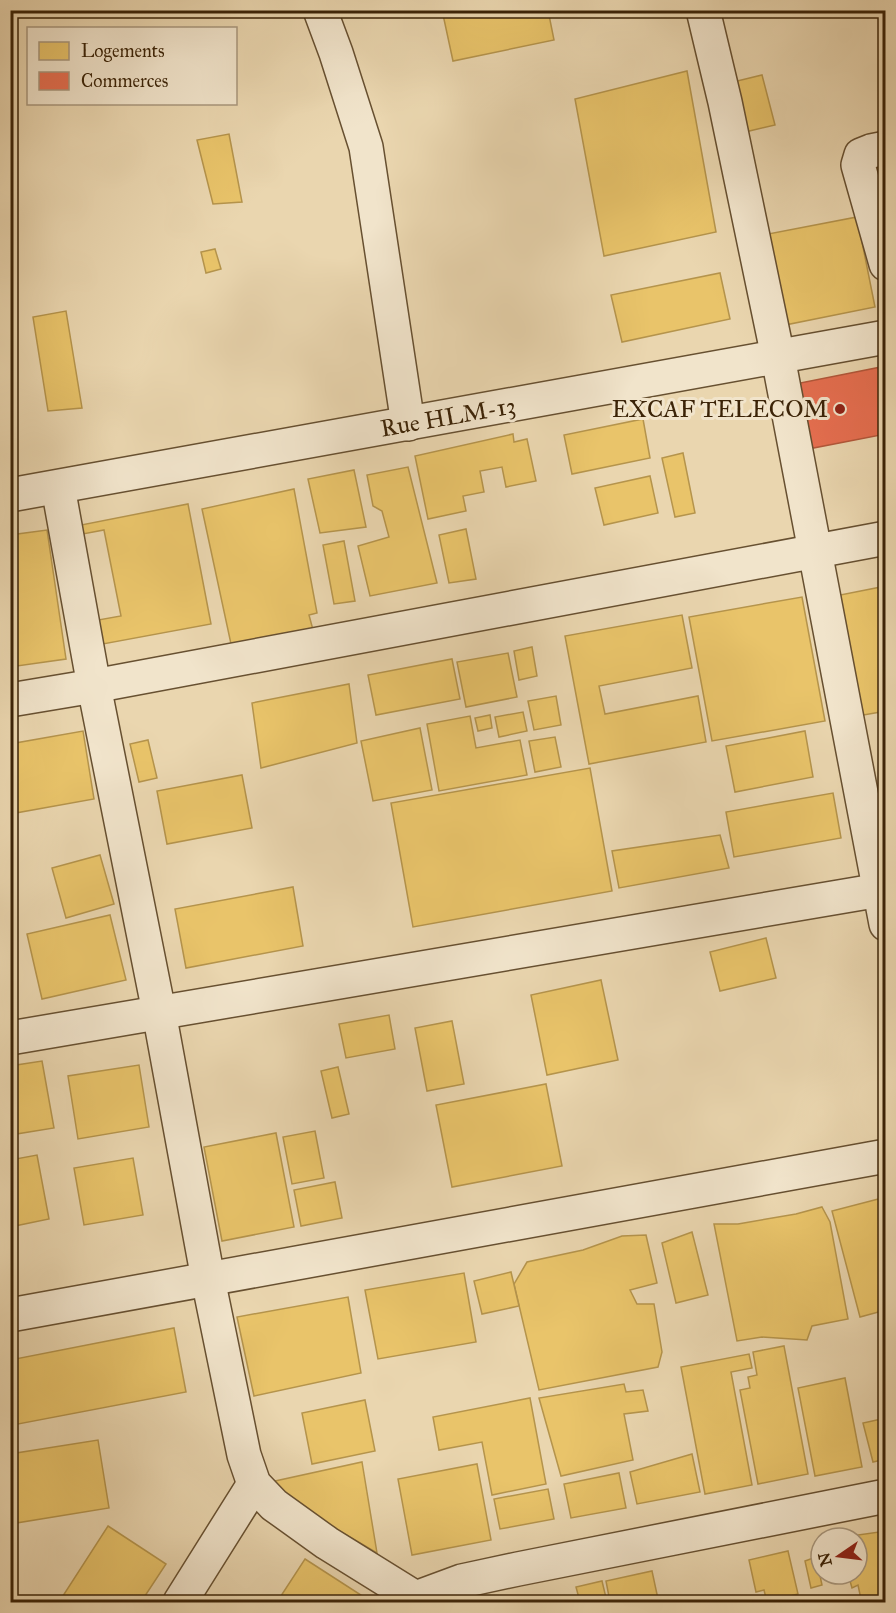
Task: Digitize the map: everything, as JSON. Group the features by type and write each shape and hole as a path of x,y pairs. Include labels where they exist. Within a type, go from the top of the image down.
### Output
{"street":[{"path":"320,10 366,147 408,424"},
{"path":"703,10 725,102 778,357 882,890 885,924"},
{"path":"885,148 861,155 858,165 885,264"},
{"name":"Rue HLM-13","path":"10,495 885,338"},
{"path":"58,487 94,686 159,1012 207,1279 244,1455 254,1484 274,1505 327,1543 417,1601 462,1581 885,1496"},
{"path":"10,700 885,538"},
{"path":"10,1038 882,890"},
{"path":"10,1315 885,1156"},
{"path":"180,1602 254,1484"}],"building: Logements":[{"path":"442,10 548,10 554,40 453,61"},
{"path":"687,71 716,232 604,256 575,99"},
{"path":"762,75 775,125 745,132 733,82"},
{"path":"229,134 242,202 213,204 197,140"},
{"path":"886,157 886,224 869,160"},
{"path":"857,217 875,307 785,325 768,234"},
{"path":"215,249 221,269 206,273 201,252"},
{"path":"720,273 730,319 622,342 611,295"},
{"path":"66,311 82,408 48,411 33,317"},
{"path":"643,419 650,458 572,474 564,435"},
{"path":"513,434 514,442 527,439 536,481 506,487 502,467 480,471 484,492 463,496 466,511 428,519 415,456"},
{"path":"683,453 695,513 675,517 662,458"},
{"path":"408,467 437,583 370,596 358,546 389,537 382,511 373,506 367,475"},
{"path":"354,470 366,527 320,533 308,479"},
{"path":"650,476 658,513 604,525 595,488"},
{"path":"294,489 317,613 309,615 313,630 231,644 202,509"},
{"path":"188,504 211,624 103,644 98,620 121,616 104,530 83,534 81,525"},
{"path":"466,529 476,579 449,583 439,535"},
{"path":"47,530 66,659 10,667 10,535"},
{"path":"344,541 355,601 334,604 323,545"},
{"path":"886,586 886,711 858,716 835,596"},
{"path":"802,597 825,721 712,741 689,617"},
{"path":"682,615 692,668 599,686 605,714 698,696 706,742 589,764 565,636"},
{"path":"532,647 537,676 519,680 514,651"},
{"path":"508,653 517,697 466,707 457,662"},
{"path":"452,659 460,699 376,715 368,675"},
{"path":"349,684 357,743 261,768 252,703"},
{"path":"556,696 561,725 534,730 528,701"},
{"path":"523,712 527,731 499,737 495,717"},
{"path":"490,715 492,728 478,731 475,718"},
{"path":"470,716 476,748 520,740 527,775 439,791 427,724"},
{"path":"420,728 432,790 373,801 361,741"},
{"path":"83,731 94,799 10,814 10,744"},
{"path":"805,731 813,777 735,792 726,746"},
{"path":"555,737 561,767 535,772 529,741"},
{"path":"148,740 157,778 139,782 130,744"},
{"path":"590,768 612,891 413,927 391,803"},
{"path":"242,775 252,828 167,844 157,791"},
{"path":"833,793 841,838 734,857 726,812"},
{"path":"720,835 729,868 619,888 612,851"},
{"path":"100,855 114,904 66,918 52,868"},
{"path":"293,887 303,946 186,968 175,909"},
{"path":"110,915 126,980 42,999 27,934"},
{"path":"766,938 776,978 720,991 710,952"},
{"path":"601,980 618,1060 547,1075 531,995"},
{"path":"389,1015 395,1049 346,1058 339,1024"},
{"path":"452,1021 464,1084 427,1091 415,1028"},
{"path":"42,1061 54,1128 10,1135 10,1066"},
{"path":"139,1065 149,1127 78,1139 68,1076"},
{"path":"338,1067 349,1114 332,1118 321,1071"},
{"path":"546,1084 562,1166 452,1187 436,1105"},
{"path":"315,1131 324,1178 292,1184 283,1137"},
{"path":"276,1133 294,1227 222,1241 204,1147"},
{"path":"37,1155 49,1219 10,1227 10,1160"},
{"path":"133,1158 143,1215 84,1225 74,1168"},
{"path":"335,1182 342,1218 301,1226 294,1190"},
{"path":"886,1197 886,1310 860,1317 832,1211"},
{"path":"822,1207 830,1222 848,1319 812,1326 807,1340 762,1337 737,1341 714,1224 738,1224"},
{"path":"692,1232 708,1295 676,1303 662,1243"},
{"path":"646,1235 657,1283 630,1290 637,1304 654,1304 662,1352 658,1367 539,1390 514,1284 527,1262 583,1250 622,1236"},
{"path":"511,1272 519,1306 482,1314 474,1281"},
{"path":"464,1273 476,1342 378,1359 365,1290"},
{"path":"348,1297 361,1373 254,1396 237,1317"},
{"path":"174,1328 186,1392 13,1425 10,1413 10,1360"},
{"path":"784,1346 808,1474 758,1484 740,1390 750,1388 748,1377 757,1375 753,1352"},
{"path":"749,1354 752,1368 731,1372 752,1485 705,1494 681,1367"},
{"path":"845,1378 862,1467 815,1476 798,1388"},
{"path":"624,1384 626,1392 643,1390 648,1411 624,1414 633,1460 561,1476 539,1398"},
{"path":"530,1398 546,1484 492,1495 482,1442 439,1450 433,1417"},
{"path":"365,1400 375,1451 312,1464 302,1413"},
{"path":"886,1418 886,1459 873,1462 863,1423"},
{"path":"98,1440 109,1508 10,1524 10,1454"},
{"path":"692,1454 700,1492 637,1504 630,1472"},
{"path":"362,1462 377,1553 274,1492 266,1483"},
{"path":"477,1464 491,1540 412,1555 398,1479"},
{"path":"619,1473 626,1508 571,1518 564,1484"},
{"path":"548,1489 554,1519 500,1529 494,1499"},
{"path":"108,1526 166,1564 141,1602 59,1602"},
{"path":"879,1532 886,1554 886,1602 856,1602 861,1599 858,1586 869,1586 869,1533"},
{"path":"788,1551 798,1594 767,1602 764,1590 756,1592 749,1560"},
{"path":"305,1559 364,1597 361,1602 277,1602"},
{"path":"809,1560 809,1579 805,1561"},
{"path":"652,1571 658,1599 641,1602 610,1602 606,1581"},
{"path":"602,1581 607,1602 580,1602 576,1587"},
{"path":"722,1596 723,1602 687,1602"}],"building: Commerces":[{"name":"EXCAF TELECOM","path":"886,366 886,434 803,450 790,385"}],"place":[{"name":"EXCAF TELECOM","path":"840,409"}]}
